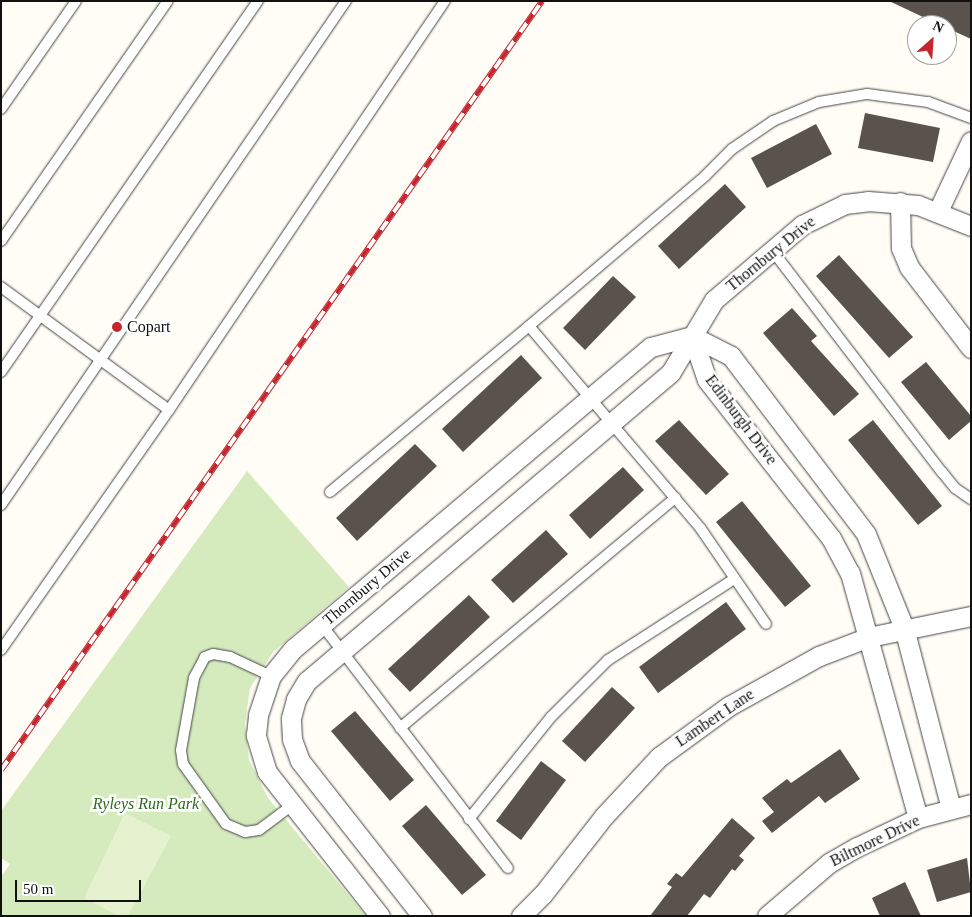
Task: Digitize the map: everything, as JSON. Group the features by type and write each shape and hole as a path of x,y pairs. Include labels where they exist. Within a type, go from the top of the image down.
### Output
{"street":[{"path":"938,211 971,141"},
{"name":"Thornbury Drive","path":"422,916 316,786 300,761 292,739 291,718 296,699 307,681 671,372 714,300 772,250 823,212 868,201 900,202 938,211 971,226"},
{"path":"900,202 901,248 909,267 971,348"},
{"name":"Thornbury Drive","path":"380,916 291,806 267,772 256,735 258,714 270,676 293,649 651,347 692,336"},
{"name":"Edinburgh Drive","path":"692,336 731,356 855,517 876,554 904,628 951,808"},
{"name":"Edinburgh Drive","path":"692,336 707,380 841,554 850,572 918,818"},
{"name":"Lambert Lane","path":"521,916 542,894 604,816 659,757 730,706 819,656 869,637 904,628 971,616"},
{"name":"Biltmore Drive","path":"767,916 829,863 918,818 971,804"}],"lane":[{"path":"1,110 76,1"},
{"path":"1,241 168,1"},
{"path":"1,372 132,187 258,1"},
{"path":"1,505 346,1"},
{"path":"1,650 169,410 445,1"},
{"path":"330,492 529,326 732,149 793,111 819,102 867,94 928,102 971,118"},
{"path":"772,250 951,483 971,500"},
{"path":"1,286 41,313 169,410"},
{"path":"529,326 675,498 766,624"},
{"path":"400,728 675,498"},
{"path":"469,820 551,717 608,660 734,578"},
{"path":"322,625 469,820 508,868"},
{"path":"270,676 230,657 213,654 206,657 194,678 182,750 183,764 226,824 246,832 259,830 291,806"}],"green space":[{"name":"Ryleys Run Park","path":"247,471 349,587 273,652 250,688 245,724 249,760 268,798 366,916 1,916 1,877 10,864 1,858 1,811"},
{"path":"125,813 171,836 128,916 119,916 84,898"}],"building":[{"path":"889,1 971,1 971,39 957,33 957,15 919,15"},
{"path":"865,113 940,128 933,162 858,148"},
{"path":"816,124 832,154 767,188 751,158"},
{"path":"725,184 746,207 679,269 658,246"},
{"path":"839,255 913,337 889,358 816,276"},
{"path":"613,276 636,297 585,350 563,328"},
{"path":"792,308 817,336 811,341 859,394 834,416 763,333"},
{"path":"521,355 542,378 463,452 442,429"},
{"path":"926,362 971,416 971,421 949,440 901,382"},
{"path":"679,420 729,474 706,495 655,441"},
{"path":"873,420 942,506 918,525 848,440"},
{"path":"415,444 437,466 357,541 336,518"},
{"path":"623,467 644,490 590,539 569,515"},
{"path":"742,501 811,586 785,607 716,522"},
{"path":"546,530 568,554 513,603 491,580"},
{"path":"469,595 490,617 410,692 388,669"},
{"path":"726,602 746,629 658,693 639,667"},
{"path":"612,687 635,708 585,762 562,741"},
{"path":"355,711 414,780 390,801 331,731"},
{"path":"840,749 860,779 825,803 819,796 772,833 762,821 774,812 762,798 787,779 791,783"},
{"path":"541,761 566,780 521,840 496,821"},
{"path":"426,805 486,875 462,895 402,826"},
{"path":"732,818 755,838 739,856 744,860 735,871 732,869 710,898 704,894 687,916 650,916 672,887 667,884 676,873 682,877"},
{"path":"967,858 971,892 937,902 927,870"},
{"path":"905,882 921,916 880,916 872,898"}],"railway":[{"path":"1,770 542,1"}],"place":[{"name":"Copart","path":"117,327"}]}
